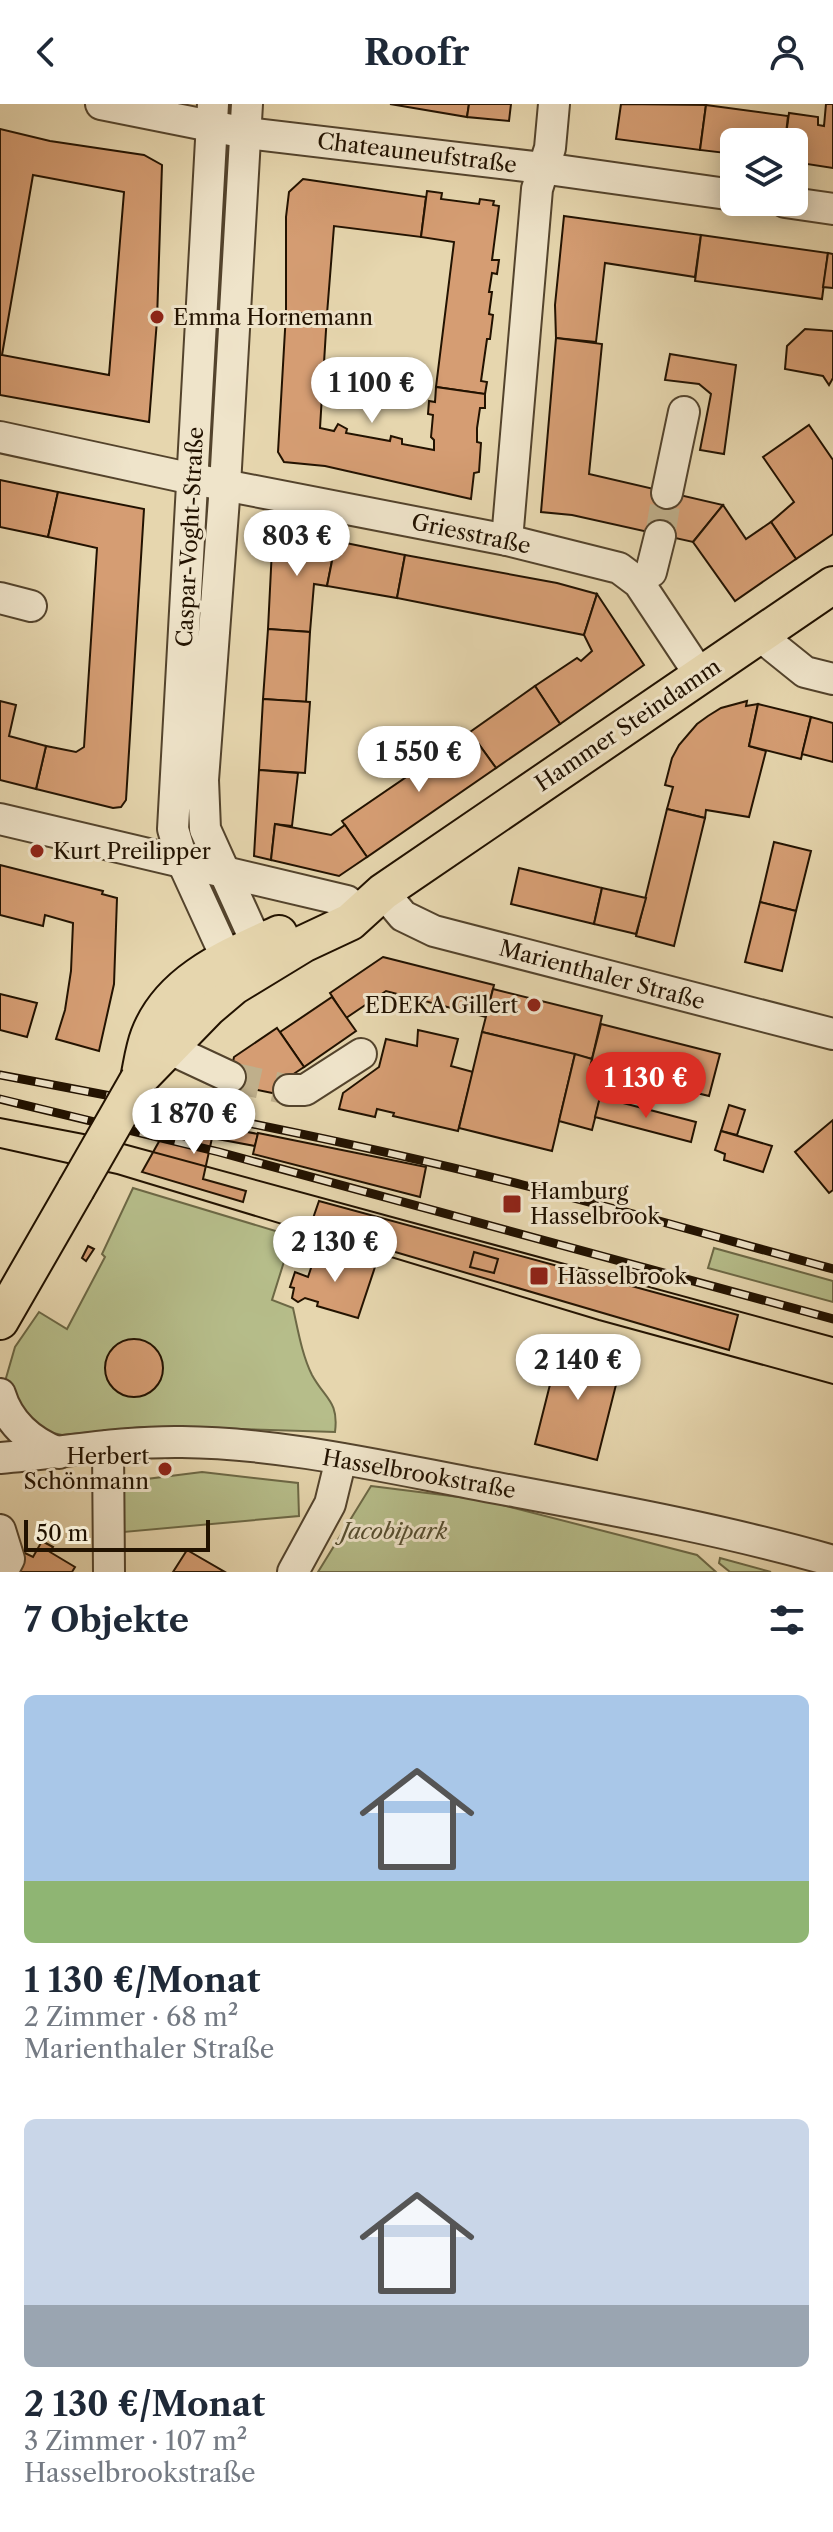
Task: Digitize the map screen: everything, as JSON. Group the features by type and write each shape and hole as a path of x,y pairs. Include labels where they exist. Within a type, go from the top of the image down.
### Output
{"main road":[{"name":"Hammer Steindamm","path":"139,1079 149,1035 164,1009 188,982 245,960 303,944 350,922 383,892 833,585"},
{"name":"Hammer Steindamm","path":"2,1325 139,1079 208,1008 234,986 245,960 347,901 383,892"}],"street":[{"name":"Chateauneufstraße","path":"101,104 246,118 542,168 720,193"},
{"path":"507,540 537,189 550,148 554,104"},
{"name":"Caspar-Voght-Straße","path":"213,116 173,829 183,863 245,960"},
{"name":"Caspar-Voght-Straße","path":"245,960 222,869 205,829 203,780 225,485 246,118"},
{"path":"808,205 833,209"},
{"path":"667,493 684,412"},
{"name":"Griesstraße","path":"0,437 193,479 507,540 610,565 629,573 639,583 700,675"},
{"path":"651,572 660,536"},
{"path":"0,598 31,606"},
{"path":"759,635 805,672 833,679"},
{"path":"0,819 347,901"},
{"name":"Marienthaler Straße","path":"383,892 403,916 434,931 833,1034"},
{"path":"170,1049 230,1077"},
{"path":"289,1090 305,1090 361,1054"},
{"path":"0,1394 19,1428 33,1440 59,1453"},
{"name":"Hasselbrookstraße","path":"0,1458 108,1446 178,1441 216,1442 341,1459 638,1514 833,1561"},
{"path":"108,1446 109,1572"},
{"path":"293,1572 330,1504 341,1459"},
{"path":"0,1530 9,1559 2,1572"}],"green space":[{"path":"230,158 214,437 206,437 222,159"},
{"path":"133,1188 292,1236 272,1300 293,1308 309,1367 333,1407 335,1432 143,1427 62,1435 29,1423 9,1393 6,1378 15,1347 39,1312 67,1329 105,1257 102,1254"},
{"path":"714,1248 833,1281 833,1302 708,1268"},
{"path":"202,1472 298,1483 299,1516 124,1532 123,1482"},
{"name":"Jacobipark","path":"371,1486 483,1500 697,1555 716,1572 318,1572"},
{"path":"720,1558 771,1572 730,1572 719,1563"}],"building":[{"path":"390,104 469,104 467,117"},
{"path":"469,104 511,104 509,121 467,117"},
{"path":"621,104 706,105 700,150 616,139"},
{"path":"826,104 833,104 833,168 808,164 808,128 787,128 789,113 818,117 818,125 824,126"},
{"path":"706,105 788,116 787,128 720,128 720,152 700,150"},
{"path":"0,129 50,141 144,155 162,165 157,320 149,422 0,395","holes":["33,175 124,192 109,375 2,355"]},
{"path":"303,179 426,197 421,237 334,226 327,314 286,313 289,192"},
{"path":"427,191 442,193 441,199 479,204 480,199 494,201 493,205 499,206 492,260 499,260 497,274 492,273 489,292 492,292 489,314 493,315 481,381 487,382 485,394 436,387 454,242 421,237"},
{"path":"564,216 701,235 695,277 605,263 596,342 556,338 555,305"},
{"path":"701,235 828,253 822,299 695,281"},
{"path":"828,253 833,254 833,288 823,287"},
{"path":"286,313 327,314 320,428 334,431 338,424 347,429 346,433 390,441 391,436 402,439 402,444 434,450 431,437 433,415 428,414 429,401 435,402 436,387 485,394 485,408 480,408 477,428 477,442 481,443 479,472 474,473 471,499 325,466 284,462 278,452"},
{"path":"805,329 833,331 833,378 829,385 823,376 785,369 787,346"},
{"path":"556,338 602,344 589,474 723,505 693,542 572,515 541,512"},
{"path":"670,354 736,365 724,454 700,450 711,394 699,384 665,380"},
{"path":"809,425 833,460 833,534 796,559 771,522 794,502 763,457"},
{"path":"0,480 58,492 48,537 0,527"},
{"path":"58,492 144,509 126,800 121,807 113,808 36,789 46,746 76,752 84,747 97,548 48,537"},
{"path":"723,505 746,539 771,522 796,559 735,601 693,542"},
{"path":"273,529 336,541 327,586 314,584 310,632 268,629"},
{"path":"336,541 405,555 397,598 327,586"},
{"path":"405,555 557,583 597,594 584,635 397,598"},
{"path":"597,594 644,665 560,724 535,686 577,658 581,661 592,651 584,635"},
{"path":"268,629 310,632 306,702 263,699"},
{"path":"535,686 560,724 496,768 470,732"},
{"path":"263,699 310,702 305,773 259,770"},
{"path":"0,701 16,705 9,736 46,746 36,789 0,780"},
{"path":"747,701 746,706 758,704 749,746 766,751 749,817 706,810 705,818 667,809 673,787 665,785 679,745 708,716 721,708"},
{"path":"758,704 811,717 801,759 749,746"},
{"path":"811,717 833,723 833,762 802,754"},
{"path":"459,728 470,732 496,768 367,857 342,821 456,743"},
{"path":"259,770 298,773 292,826 275,824 271,860 254,856"},
{"path":"667,809 705,818 674,946 636,936"},
{"path":"275,824 331,835 345,825 367,857 339,876 271,860"},
{"path":"774,842 811,851 796,911 760,902"},
{"path":"0,865 103,891 102,894 117,898 114,984 99,1051 56,1039 65,1010 71,971 73,923 45,915 43,926 0,915"},
{"path":"519,868 602,888 594,924 511,904"},
{"path":"602,888 646,898 636,934 594,924"},
{"path":"760,902 796,911 782,971 745,962"},
{"path":"383,957 494,985 486,1017 386,991 346,1018 330,993"},
{"path":"493,989 602,1016 592,1059 482,1032"},
{"path":"0,994 37,1003 27,1037 0,1030"},
{"path":"332,997 356,1031 304,1067 280,1032"},
{"path":"601,1024 720,1054 709,1096 590,1067"},
{"path":"277,1028 304,1067 292,1075 287,1096 228,1084 234,1057"},
{"path":"418,1030 458,1039 451,1066 473,1072 458,1131 393,1116 394,1113 377,1109 375,1117 339,1109 343,1093 379,1067 386,1039 417,1046"},
{"path":"482,1032 575,1054 552,1151 459,1128"},
{"path":"575,1054 592,1059 590,1067 607,1071 592,1130 559,1121"},
{"path":"600,1097 696,1122 691,1142 595,1117"},
{"path":"729,1105 745,1110 737,1135 721,1131"},
{"path":"173,1118 258,1134 255,1146 212,1138 203,1179 246,1191 243,1202 142,1172 161,1138 169,1140"},
{"path":"833,1120 833,1190 829,1193 795,1152"},
{"path":"721,1131 772,1146 763,1172 724,1160 725,1154 715,1150"},
{"path":"258,1133 426,1167 420,1197 253,1154"},
{"path":"319,1201 738,1315 729,1350 310,1227"},
{"path":"88,1246 94,1249 86,1261 82,1258"},
{"path":"474,1252 498,1259 494,1273 470,1267"},
{"path":"332,1253 375,1267 358,1318 317,1306 318,1302 305,1298 298,1302 292,1298 294,1288 290,1287 295,1272 308,1277 315,1256 329,1260"},
{"path":"134,1339 145,1341 154,1348 161,1357 161,1379 154,1388 145,1395 134,1397 123,1395 114,1388 107,1379 105,1368 107,1357 114,1348 123,1341"},
{"path":"560,1345 622,1361 597,1460 535,1444"},
{"path":"42,1541 53,1547 50,1552 75,1567 72,1572 14,1572 25,1553 33,1557"},
{"path":"187,1550 225,1572 173,1572"}],"tunnel":[{"path":"660,536 667,493"},
{"path":"230,1077 289,1090"}],"tram line":[{"path":"0,1118 94,1136 833,1337"},
{"path":"0,1148 117,1174 599,1320 833,1384"}],"railway":[{"path":"0,1075 262,1126 458,1169 833,1269"},
{"path":"0,1099 219,1152 833,1319"}],"place":[{"name":"Emma Hornemann","path":"157,317"},
{"name":"Kurt Preilipper","path":"37,851"},
{"name":"EDEKA Gillert","path":"534,1005"},
{"name":"Hamburg Hasselbrook","path":"512,1204"},
{"name":"Hasselbrook","path":"539,1276"},
{"name":"Herbert Schönmann","path":"165,1469"}]}
